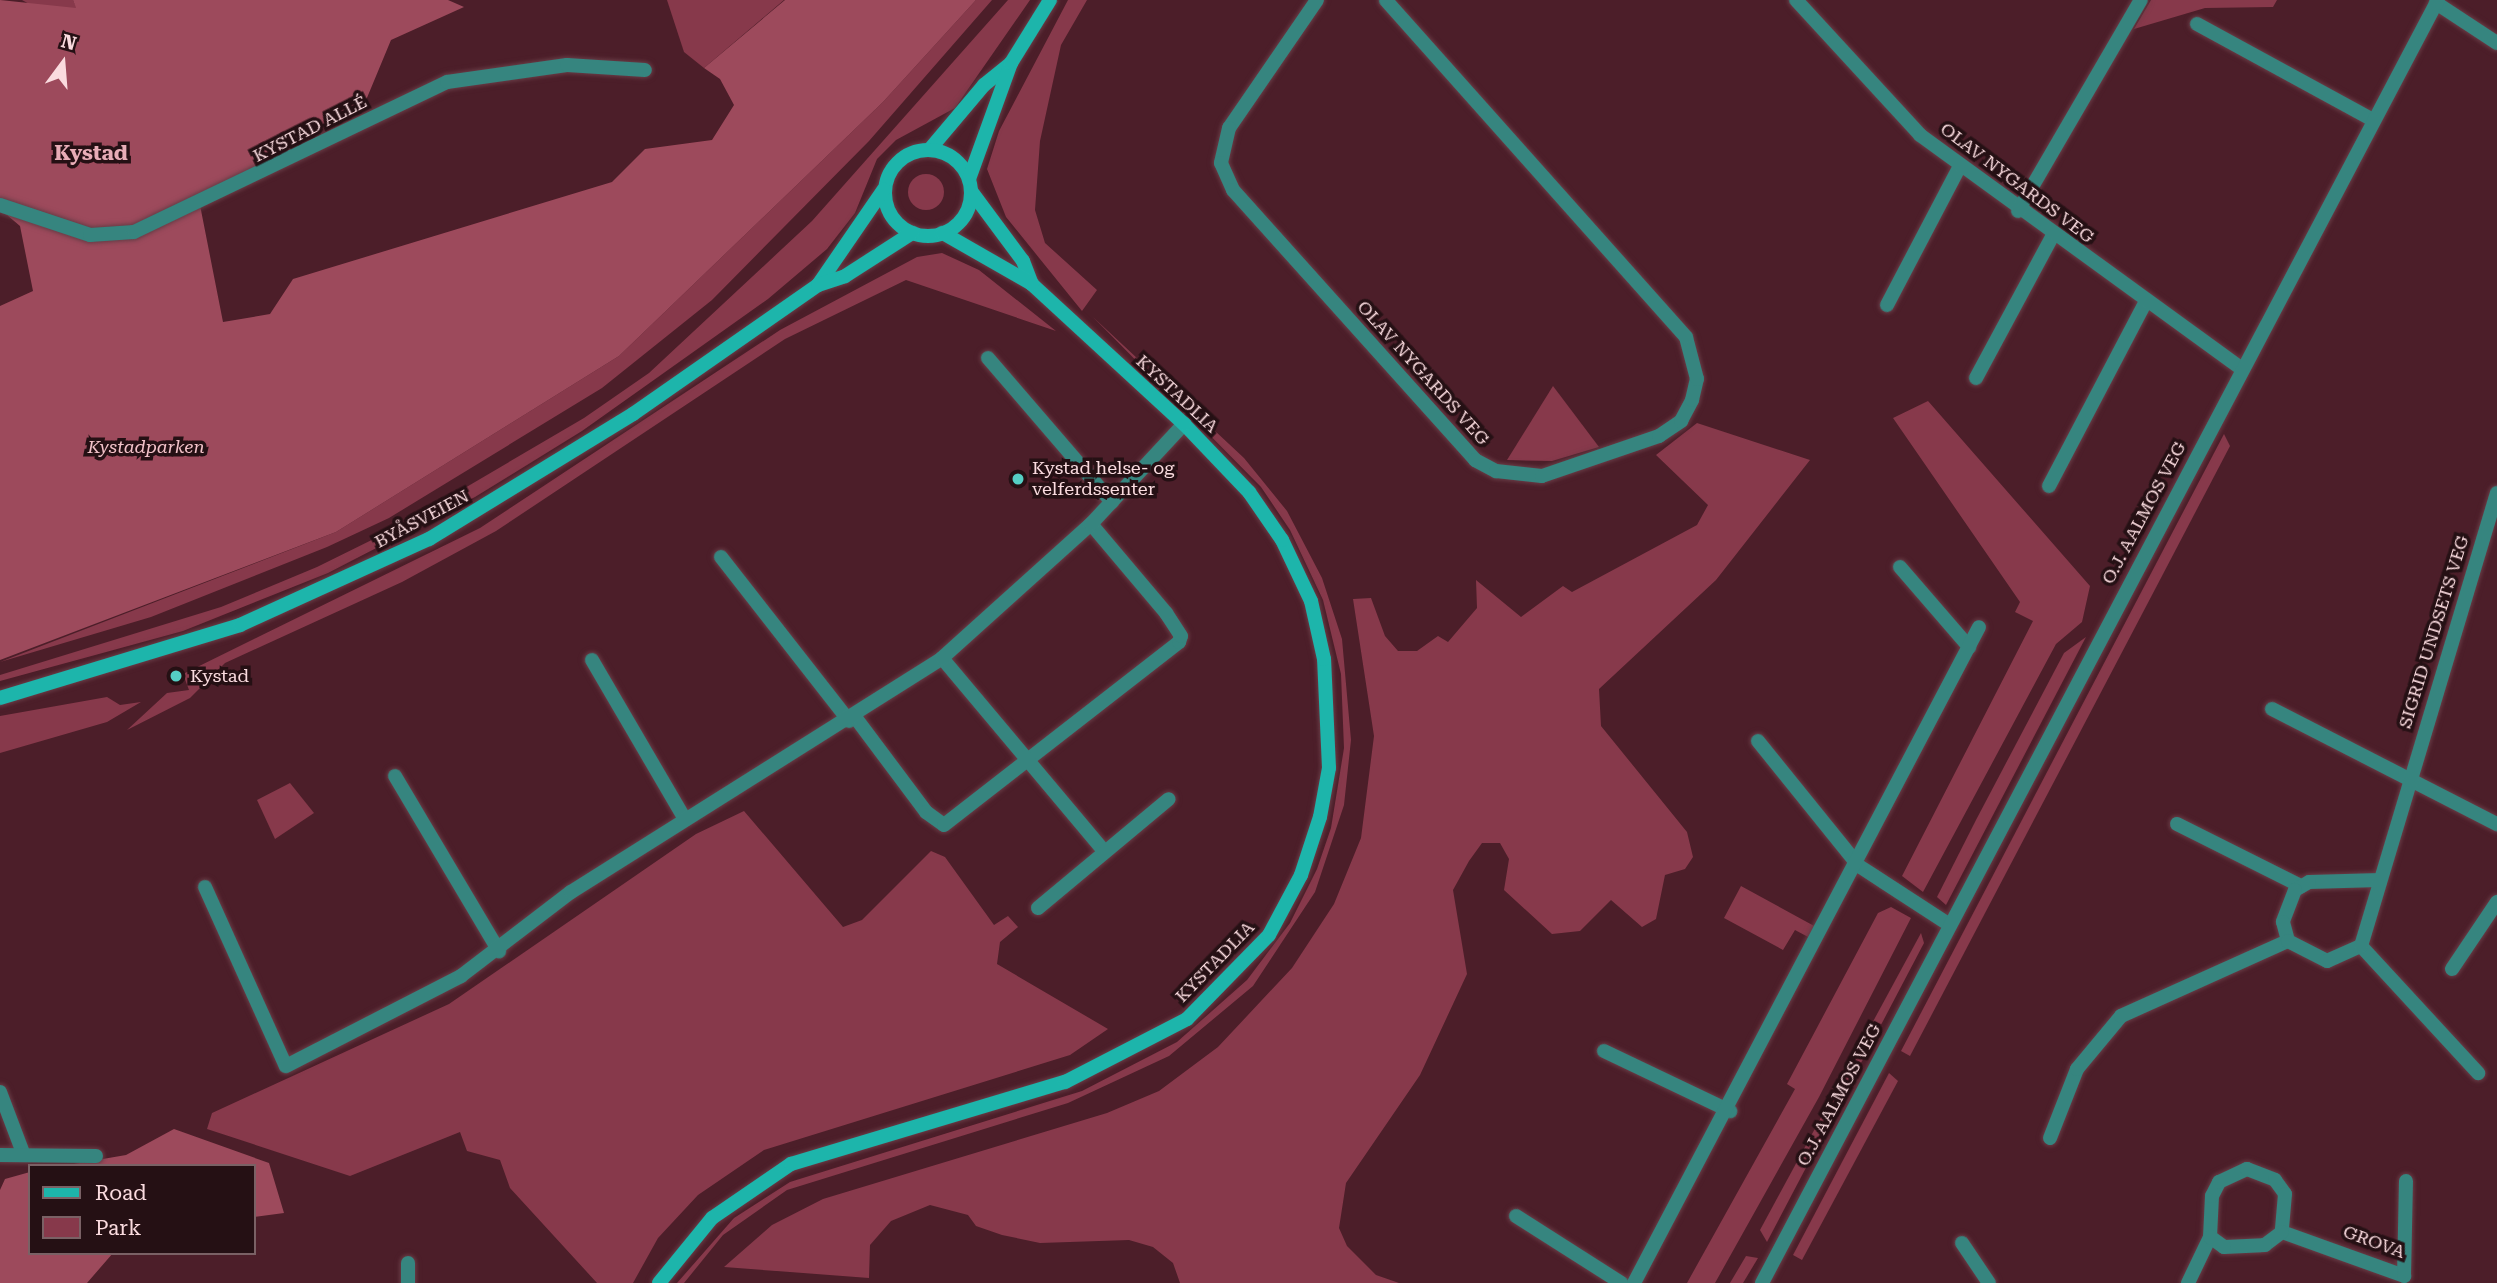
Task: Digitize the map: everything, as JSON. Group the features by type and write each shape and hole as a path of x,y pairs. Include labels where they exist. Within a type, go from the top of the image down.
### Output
{"main road":[{"path":"1012,63 984,85 930,149 894,164 884,188 890,214 912,233 943,233 965,215 970,185 1012,63 1050,0"},
{"path":"930,149 954,159 970,185"},
{"name":"KYSTADLIA","path":"970,185 1023,261 1032,284"},
{"name":"BYÅSVEIEN","path":"818,285 884,188"},
{"name":"BYÅSVEIEN","path":"0,698 217,634 429,539 633,414 818,285 845,276 912,233"},
{"name":"KYSTADLIA","path":"659,1283 712,1218 791,1164 1055,1086 1148,1044 1230,979 1287,906 1311,848 1329,768 1324,659 1311,601 1282,540 1249,492 1184,424 1032,284 943,233"}],"street":[{"name":"OLAV NYGARDS VEG","path":"1317,0 1229,128 1221,163 1233,190 1475,460 1496,471 1542,476 1659,436 1681,421 1692,400 1696,368 1686,337 1386,0"},
{"name":"OLAV NYGARDS VEG","path":"1796,0 1920,135 2018,211 2241,368"},
{"path":"2018,211 2141,0"},
{"path":"2437,2 2497,43"},
{"name":"O.J. AALMOS VEG","path":"1762,1283 2241,368 2437,2"},
{"path":"2197,24 2372,120"},
{"name":"KYSTAD ALLÉ","path":"0,205 90,236 134,232 447,82 567,65 645,70"},
{"path":"1887,305 1960,166"},
{"path":"1976,378 2053,235"},
{"path":"2049,486 2146,301"},
{"path":"988,358 1112,502"},
{"path":"205,887 286,1066 499,951 571,892 685,819 852,719 942,658 1091,524 1184,424"},
{"name":"SIGRID UNDSETS VEG","path":"2361,946 2497,493"},
{"path":"721,557 940,825 1181,639 1091,524"},
{"path":"1900,568 1969,647"},
{"path":"1634,1283 1730,1111 1859,866 1979,627"},
{"path":"942,658 1104,851"},
{"path":"592,660 685,819"},
{"path":"2272,709 2408,783 2497,824"},
{"path":"1758,741 1859,866 1950,925"},
{"path":"395,776 499,951"},
{"path":"1038,908 1169,799"},
{"path":"2177,824 2301,886 2380,880"},
{"path":"2301,886 2283,922 2288,941 2327,961 2361,946 2478,1073"},
{"path":"2452,969 2497,902"},
{"path":"2050,1138 2077,1069 2120,1016 2288,941"},
{"path":"1604,1051 1730,1111"},
{"path":"0,1092 23,1153"},
{"path":"0,1155 23,1153 96,1156"},
{"path":"2188,1283 2210,1237 2211,1196 2219,1182 2247,1169 2275,1180 2286,1194 2282,1232 2247,1251 2210,1237"},
{"name":"GROVA","path":"2282,1232 2404,1276 2406,1181"},
{"path":"1516,1216 1621,1283"},
{"path":"1962,1243 1989,1283"},
{"path":"408,1263 408,1283"}],"green space":[{"name":"Kystadparken","path":"0,0 76,8 73,0 448,0 464,7 391,40 364,105 199,200 223,322 270,314 293,279 612,182 645,149 712,140 734,105 720,79 704,68 785,0 976,0 883,102 619,356 336,532 0,660 0,306 33,291 20,226 0,209"},
{"path":"22,0 73,0 77,9 31,5"},
{"path":"667,0 784,0 704,68 684,52"},
{"path":"976,0 992,0 869,141 712,300 602,388 389,518 327,547 151,617 0,662 336,532 619,356 883,102"},
{"path":"1008,0 1030,0 955,108 896,140 877,159 855,213 827,249 768,299 582,431 475,497 328,573 183,631 0,681 0,675 221,607 317,567 400,526 584,418 649,373 812,221"},
{"path":"1068,0 1087,0 1061,45 1040,141 1035,210 1045,243 1097,290 1082,311 1006,217 987,169 999,131"},
{"path":"2151,0 2277,0 2273,7 2205,8 2134,29"},
{"path":"926,174 938,180 944,192 938,204 926,210 914,204 908,192 914,180"},
{"path":"942,253 979,270 1056,331 906,280 785,339 496,531 402,582 225,663 190,698 127,730 167,693 189,690 183,674 480,528 780,330 917,257"},
{"path":"1093,317 1244,458 1287,511 1322,578 1342,639 1351,740 1344,805 1315,892 1253,986 1169,1056 1068,1103 787,1190 723,1235 684,1283 677,1283 734,1218 790,1182 1082,1091 1177,1042 1247,980 1290,923 1317,869 1331,828 1344,748 1341,674 1323,600 1290,530 1261,487"},
{"path":"1553,386 1599,447 1552,461 1507,460"},
{"path":"1928,401 2090,586 2082,622 2056,644 1923,892 1902,876 2033,621 2015,612 2020,602 1893,418"},
{"path":"1697,423 1810,460 1716,580 1599,689 1601,726 1687,832 1693,857 1685,869 1665,875 1656,919 1642,927 1611,900 1580,931 1552,934 1504,890 1509,859 1500,843 1482,843 1469,861 1453,890 1467,974 1420,1075 1346,1183 1339,1228 1347,1246 1376,1275 1399,1283 1180,1283 1173,1263 1153,1247 1129,1240 1040,1243 1002,1235 976,1226 968,1215 930,1205 891,1221 870,1245 869,1278 724,1267 772,1225 823,1199 1107,1113 1159,1091 1218,1047 1292,968 1334,904 1361,838 1374,736 1353,599 1371,598 1385,636 1398,651 1417,651 1438,636 1448,642 1477,608 1476,580 1521,617 1563,586 1572,592 1697,525 1708,505 1656,455"},
{"path":"2224,434 2230,446 1910,1056 1901,1051"},
{"path":"2086,637 1946,905 1937,897 1976,820 2064,653"},
{"path":"107,697 120,705 141,702 107,722 0,753 0,716"},
{"path":"290,783 314,813 275,839 257,800"},
{"path":"744,811 843,927 862,920 931,851 945,857 994,925 1008,916 1018,927 1000,942 997,964 1108,1029 1070,1055 764,1150 698,1195 658,1238 633,1283 597,1283 510,1188 500,1160 467,1151 460,1132 350,1176 207,1129 212,1113 449,1004 696,834"},
{"path":"1741,886 1816,927 1810,938 1795,930 1783,950 1724,918"},
{"path":"1891,907 1911,918 1819,1097 1715,1283 1687,1283 1795,1089 1787,1084 1878,913"},
{"path":"1921,933 1924,943 1767,1242 1760,1230"},
{"path":"1889,1073 1898,1081 1802,1260 1793,1255"},
{"path":"174,1129 269,1163 284,1213 256,1217 256,1164 74,1164 126,1155"},
{"path":"28,1173 28,1255 111,1255 87,1283 0,1283 0,1190 5,1179"},
{"path":"1746,1256 1758,1258 1743,1283 1730,1283"}],"place":[{"name":"Kystad helse- og velferdssenter","path":"1018,479"},
{"name":"Kystad","path":"176,676"}],"district":[{"name":"Kystad","path":"91,153"}]}
